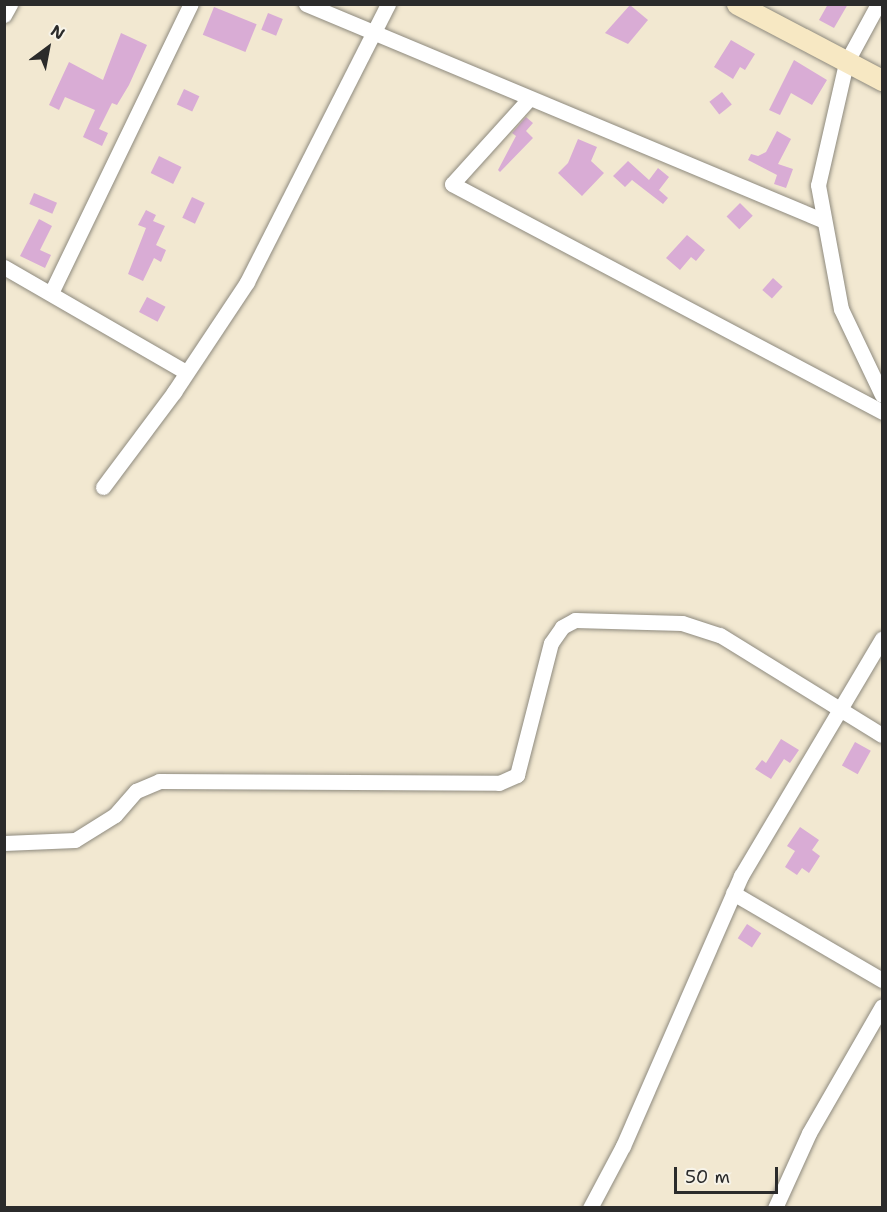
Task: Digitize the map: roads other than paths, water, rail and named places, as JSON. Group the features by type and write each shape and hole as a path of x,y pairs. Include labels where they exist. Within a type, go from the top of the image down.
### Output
{"street":[{"path":"4,15 10,4"},
{"path":"51,293 191,4"},
{"path":"306,4 528,99 822,220"},
{"path":"103,487 186,372 247,282 371,33 388,4"},
{"path":"737,4 882,80"},
{"path":"878,4 846,63 818,185 822,220 841,309 882,394"},
{"path":"528,99 452,184 882,412"},
{"path":"4,267 186,372"},
{"path":"4,843 75,840 115,815 136,791 159,781 499,783 517,775 551,643 562,627 575,620 682,623 720,635 882,735"},
{"path":"590,1208 623,1146 733,893 882,639"},
{"path":"733,893 882,980"},
{"path":"774,1208 809,1133 882,1006"}]}
